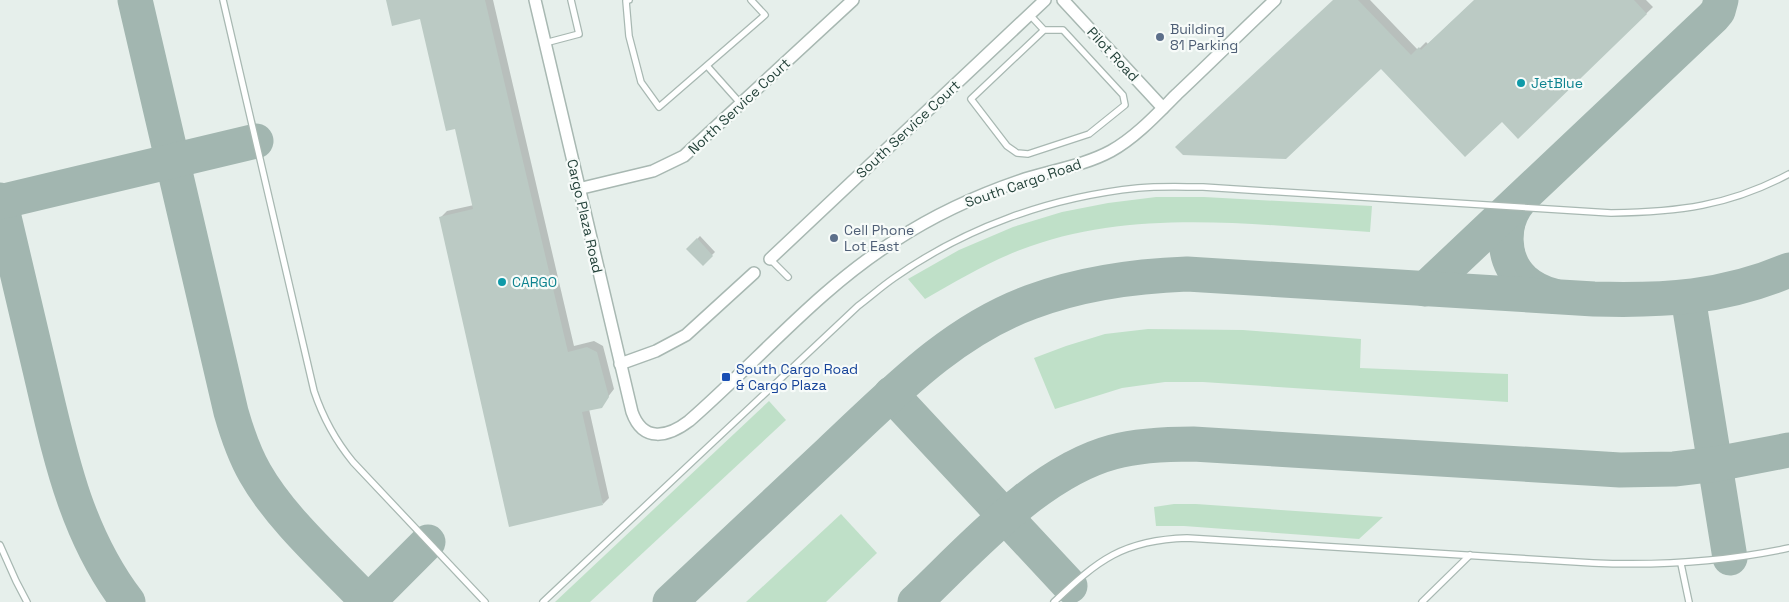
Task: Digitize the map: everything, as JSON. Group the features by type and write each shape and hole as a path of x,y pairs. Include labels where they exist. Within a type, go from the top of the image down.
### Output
{"street":[{"name":"Cargo Plaza Road","path":"535,0 632,412 638,425 643,430"},
{"name":"North Service Court","path":"578,189 653,171 678,160 692,150 853,0"},
{"name":"South Service Court","path":"770,258 1045,0"},
{"name":"Pilot Road","path":"1062,0 1163,108"},
{"name":"South Cargo Road","path":"643,430 661,435 682,427 832,287 862,262 897,238 933,218 988,193 1113,150 1163,108 1275,0"},
{"path":"620,364 656,351 686,336 754,273"}],"lane":[{"path":"223,0 314,391 326,422 353,462 485,602"},
{"path":"544,42 579,34 571,0"},
{"path":"629,0 626,1 629,36 641,82 659,107 708,67 765,16 751,0"},
{"path":"1030,15 1044,30 1063,30 1123,95 1125,104 1089,134 1028,154 1017,153 1007,146 971,99 1044,30"},
{"path":"708,67 741,104"},
{"path":"543,602 865,301 893,278 958,239 1038,208 1081,196 1140,188 1204,187 1602,212 1650,212 1682,210 1728,200 1767,186 1789,174"},
{"path":"770,258 788,276"},
{"path":"1054,602 1084,574 1108,557 1135,545 1164,539 1197,538 1594,564 1682,564 1789,548"},
{"path":"0,545 27,602"},
{"path":"1424,601 1470,555"},
{"path":"1682,564 1689,602"}],"green space":[{"path":"1156,197 1204,197 1372,206 1370,232 1194,222 1105,228 1062,237 1020,250 984,266 925,299 908,279 959,250 1013,227 1062,212 1108,203"},
{"path":"1148,329 1243,330 1361,339 1360,368 1508,374 1508,402 1203,382 1165,382 1122,388 1055,409 1034,358 1105,334"},
{"path":"769,401 786,420 590,602 555,602"},
{"path":"1174,504 1383,517 1359,539 1184,526 1156,526 1154,507"},
{"path":"841,514 877,553 826,602 746,602"}],"building":[{"name":"CARGO","path":"386,0 485,0 568,352 587,347 597,352 609,397 602,408 582,412 603,505 509,527 439,217 473,209 455,129 446,131 420,19 392,26"},
{"path":"1333,0 1358,0 1411,55 1419,47 1421,50 1474,0 1634,0 1647,14 1518,139 1502,122 1465,157 1381,69 1286,159 1183,155 1175,147"},
{"path":"697,238 713,256 703,266 686,249"}],"taxiway":[{"path":"135,0 231,412 241,443 255,473 278,507 307,540 368,602"},
{"path":"1425,289 1713,17 1718,11 1721,0"},
{"path":"0,202 256,141"},
{"path":"0,200 55,434 72,493 95,549 110,576 128,602"},
{"path":"1520,200 1509,219 1506,240 1507,251 1516,271 1526,283 1537,290 1554,296"},
{"path":"670,602 923,366 948,347 1002,314 1050,295 1108,282 1187,274 1594,299 1644,299 1693,296 1717,292 1741,287 1789,270"},
{"path":"1688,297 1730,558"},
{"path":"891,394 1070,586"},
{"path":"915,602 1006,515 1032,495 1058,477 1085,462 1113,452 1133,448 1193,444 1620,470 1674,469 1716,464 1789,450"},
{"path":"368,602 428,542"}],"place":[{"name":"Building 81 Parking","path":"1160,37"},
{"name":"JetBlue","path":"1521,83"},
{"name":"Cell Phone Lot East","path":"834,238"},
{"name":"CARGO","path":"502,282"},
{"name":"South Cargo Road & Cargo Plaza","path":"726,377"}]}
